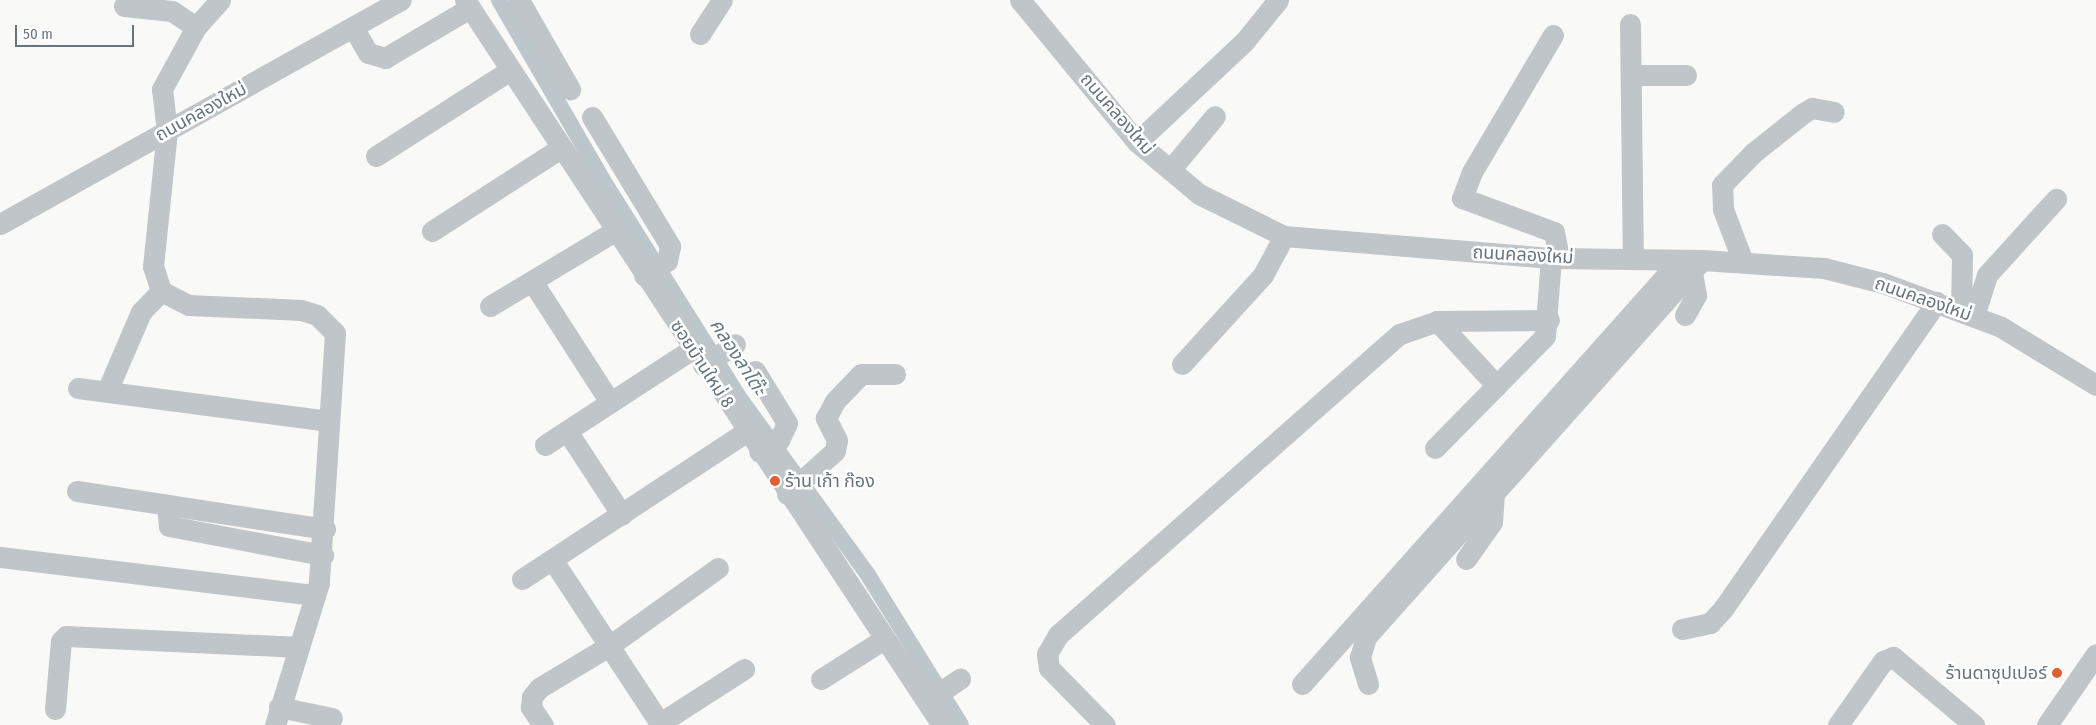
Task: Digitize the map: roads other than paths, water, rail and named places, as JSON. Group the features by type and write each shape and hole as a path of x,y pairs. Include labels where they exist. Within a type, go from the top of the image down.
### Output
{"street":[{"path":"220,0 196,26 162,89 167,131 153,266 161,291 176,303 301,310 330,325 336,343 329,421 323,555 315,595 296,648 277,716 332,718"},
{"name":"ถนนคลองใหม่","path":"0,224 401,0"},
{"path":"519,0 570,89"},
{"path":"700,34 722,0"},
{"name":"ถนนคลองใหม่","path":"1020,0 1137,142 1199,194 1284,236 1555,258 1633,259 1691,264 1743,262 1824,268 1967,313 2055,357 2094,380"},
{"path":"1137,142 1244,42 1278,0"},
{"path":"353,27 368,53 385,58 467,4"},
{"name":"ซอยบ้านใหม่ 8","path":"467,4 509,71 615,230 655,269 712,354 746,432 769,447 797,486 884,639 942,691 942,725"},
{"path":"124,6 172,11 196,26"},
{"path":"1630,24 1633,259"},
{"path":"1435,448 1545,336 1555,258 1554,232 1462,198 1472,172 1553,35"},
{"path":"376,156 509,71"},
{"path":"1631,75 1686,75"},
{"path":"1743,262 1723,209 1722,185 1753,153 1802,114 1812,108 1834,112"},
{"path":"1170,170 1215,116"},
{"path":"592,118 670,246 655,269"},
{"path":"432,231 562,148"},
{"path":"1967,313 1987,275 2056,199"},
{"path":"490,306 615,230"},
{"path":"1942,234 1962,255 1967,313"},
{"path":"1182,364 1263,275 1284,236"},
{"path":"1685,315 1696,295 1691,264"},
{"path":"1368,684 1360,657 1366,638 1494,494 1691,264"},
{"path":"1302,684 1691,264"},
{"path":"532,281 610,402"},
{"path":"107,390 141,312 161,291"},
{"path":"1682,629 1710,623 1724,609 1936,302"},
{"path":"1105,725 1048,668 1047,654 1058,635 1400,334 1437,322 1548,320"},
{"path":"1437,322 1497,386"},
{"path":"546,445 610,402 712,354"},
{"path":"755,371 787,423 769,447"},
{"path":"797,486 835,451 837,440 826,418 835,401 862,374 896,374"},
{"path":"78,388 107,390 329,421"},
{"path":"567,431 622,516"},
{"path":"522,579 554,562 746,432"},
{"path":"77,492 325,529"},
{"path":"1466,559 1492,522 1494,494"},
{"path":"167,505 169,526 323,555"},
{"path":"0,557 315,595"},
{"path":"554,562 660,724 744,669"},
{"path":"543,725 531,707 535,692 609,646 718,568"},
{"path":"55,709 61,641 66,636 296,648"},
{"path":"821,679 884,639"},
{"path":"2047,725 2096,654"},
{"path":"1838,725 1882,662 1893,657 1974,725"}],"waterway":[{"name":"คลองลาโต๊ะ","path":"499,0 606,185 741,400 868,575 961,725"}],"place":[{"name":"ร้าน เก้า ก๊อง","path":"775,481"},
{"name":"ร้านดาซุปเปอร์","path":"2057,673"}]}
